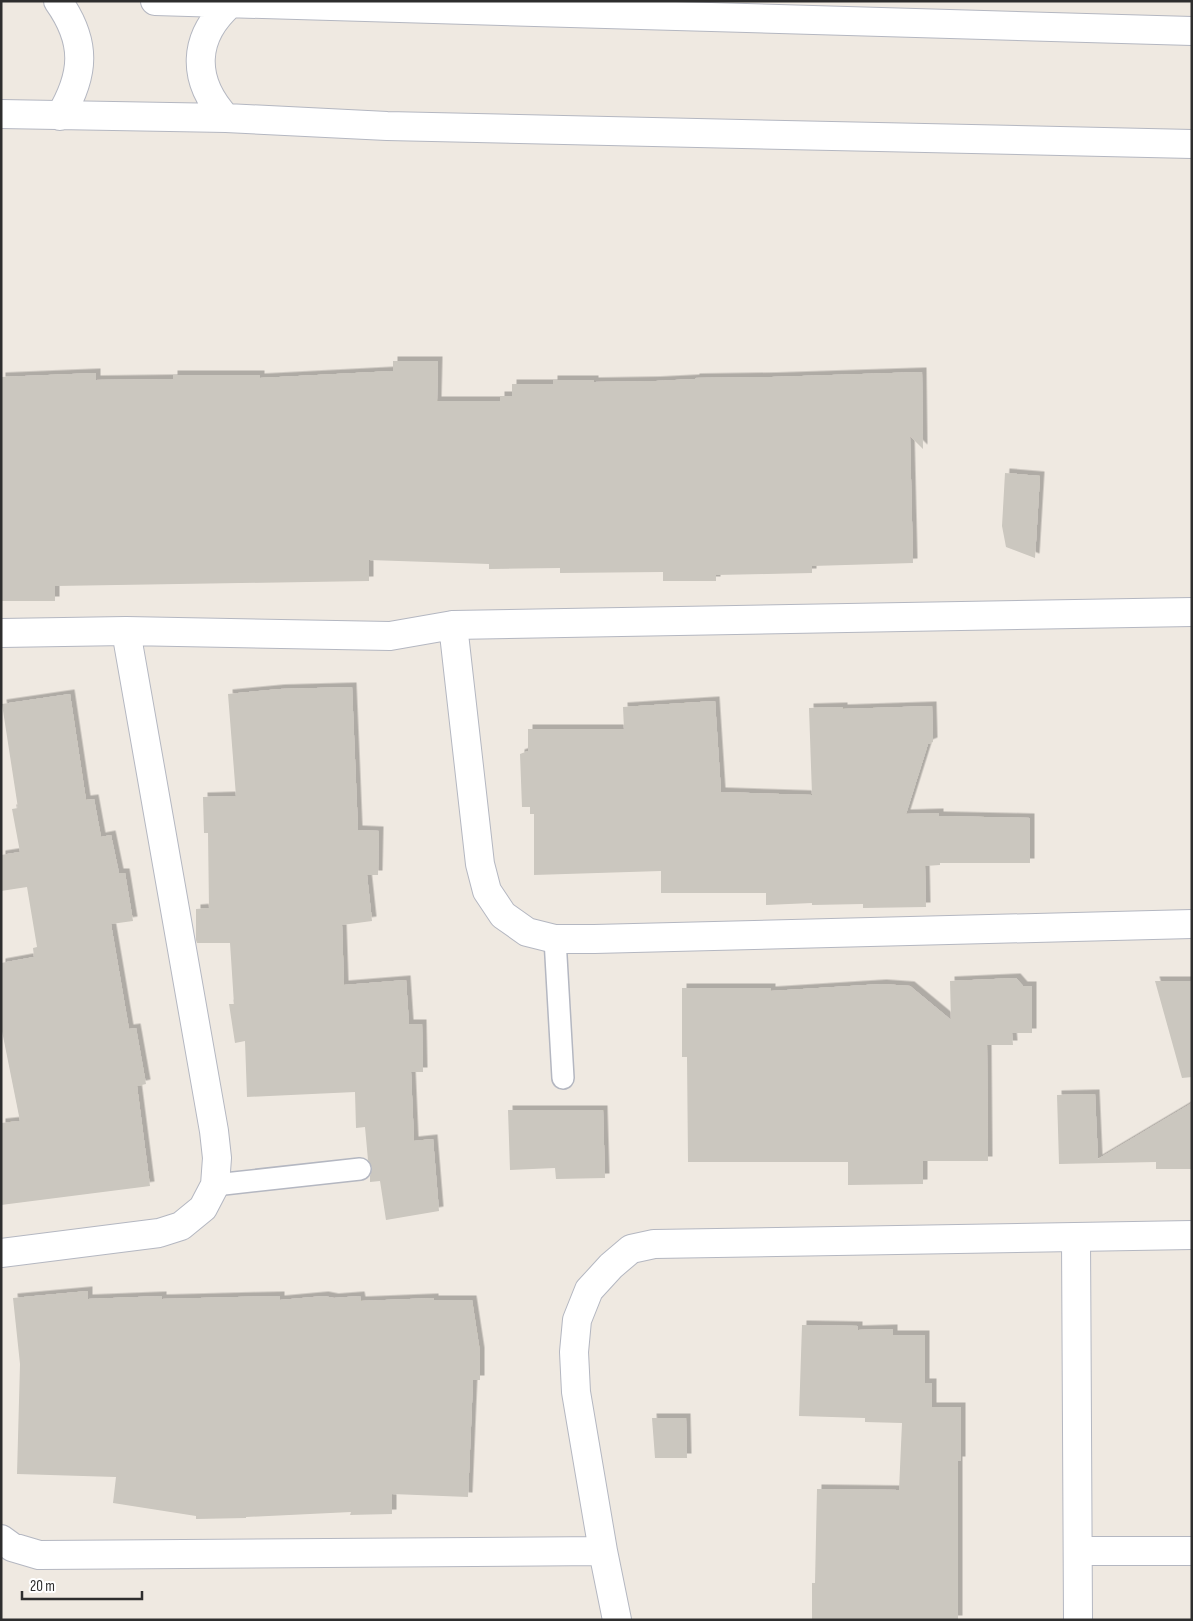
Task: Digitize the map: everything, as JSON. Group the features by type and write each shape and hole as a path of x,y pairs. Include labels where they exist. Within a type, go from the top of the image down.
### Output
{"street":[{"path":"58,1 69,16 77,36 80,57 78,78 71,98 60,116"},
{"path":"156,1 1192,31"},
{"path":"226,118 215,106 207,91 201,75 200,59 203,43 209,28 219,14 231,3"},
{"path":"1,114 226,118 387,126 1192,144"},
{"path":"1,633 126,631 390,636 453,625 1192,612"},
{"path":"453,625 480,864 487,890 503,914 527,932 555,938 629,938 1192,924"},
{"path":"1,1252 159,1233 181,1226 203,1208 215,1185 217,1158 214,1131 126,631"},
{"path":"616,1620 576,1392 574,1352 577,1320 589,1290 610,1266 631,1249 654,1244 1192,1235"},
{"path":"1076,1237 1078,1620"},
{"path":"1,1539 12,1547 39,1555 603,1551"},
{"path":"1078,1551 1192,1551"}],"lane":[{"path":"555,938 563,1078"},
{"path":"215,1185 360,1169"}],"building":[{"path":"393,361 438,361 437,401 500,401 500,396 512,396 512,384 553,384 553,380 594,380 594,382 656,381 695,378 922,372 923,449 910,436 913,563 812,566 812,573 716,575 716,581 663,581 663,572 560,573 560,568 489,569 489,564 369,560 369,581 55,586 55,601 1,601 1,377 96,373 96,380 173,379 173,375 260,375 260,378 393,371"},
{"path":"1005,473 1040,476 1035,558 1006,547 1002,526"},
{"path":"352,687 358,830 379,831 378,875 367,875 372,921 342,925 344,985 406,980 409,1024 422,1024 423,1072 411,1072 414,1141 433,1139 439,1211 386,1220 380,1181 370,1182 372,1168 368,1160 365,1127 356,1128 355,1092 247,1097 245,1041 235,1043 229,1004 234,1004 230,943 197,943 196,940 196,909 209,908 208,833 204,833 203,797 236,796 228,694 280,689"},
{"path":"70,694 86,800 94,799 101,837 111,835 119,873 125,873 133,921 111,924 129,1029 136,1028 146,1084 137,1086 150,1186 1,1205 1,1123 20,1121 1,1026 1,963 34,957 33,948 37,947 27,887 1,891 1,855 20,852 12,809 18,808 2,704"},
{"path":"715,701 721,792 812,795 809,708 843,707 843,709 932,706 933,742 928,744 906,814 939,813 939,816 1030,818 1030,863 940,863 940,865 925,866 926,907 863,908 863,904 812,905 812,903 766,905 766,893 661,893 661,871 534,875 534,814 530,814 530,807 522,807 520,754 528,751 528,729 624,729 623,707"},
{"path":"1016,978 1023,986 1032,986 1032,1033 1012,1033 1013,1045 987,1045 988,1161 923,1161 923,1184 848,1185 848,1162 688,1162 687,1057 682,1057 682,988 771,988 771,991 882,984 910,986 951,1020 950,981"},
{"path":"1155,981 1192,981 1192,1077 1182,1078"},
{"path":"1095,1094 1098,1159 1192,1103 1192,1169 1156,1169 1156,1162 1059,1164 1057,1095"},
{"path":"508,1110 603,1110 605,1178 556,1179 555,1168 510,1170"},
{"path":"88,1291 88,1299 162,1296 162,1299 280,1296 280,1300 324,1296 334,1298 360,1296 361,1301 434,1298 434,1300 472,1300 480,1352 480,1380 473,1380 468,1497 392,1494 392,1514 350,1515 351,1512 196,1519 196,1516 113,1503 116,1477 17,1474 20,1364 13,1298"},
{"path":"802,1325 858,1326 858,1330 893,1329 893,1335 925,1335 925,1383 932,1383 932,1407 961,1407 961,1461 958,1461 958,1620 812,1620 812,1583 815,1583 817,1489 899,1490 902,1423 865,1422 865,1418 799,1416"},
{"path":"652,1418 686,1418 687,1458 655,1458"}]}
